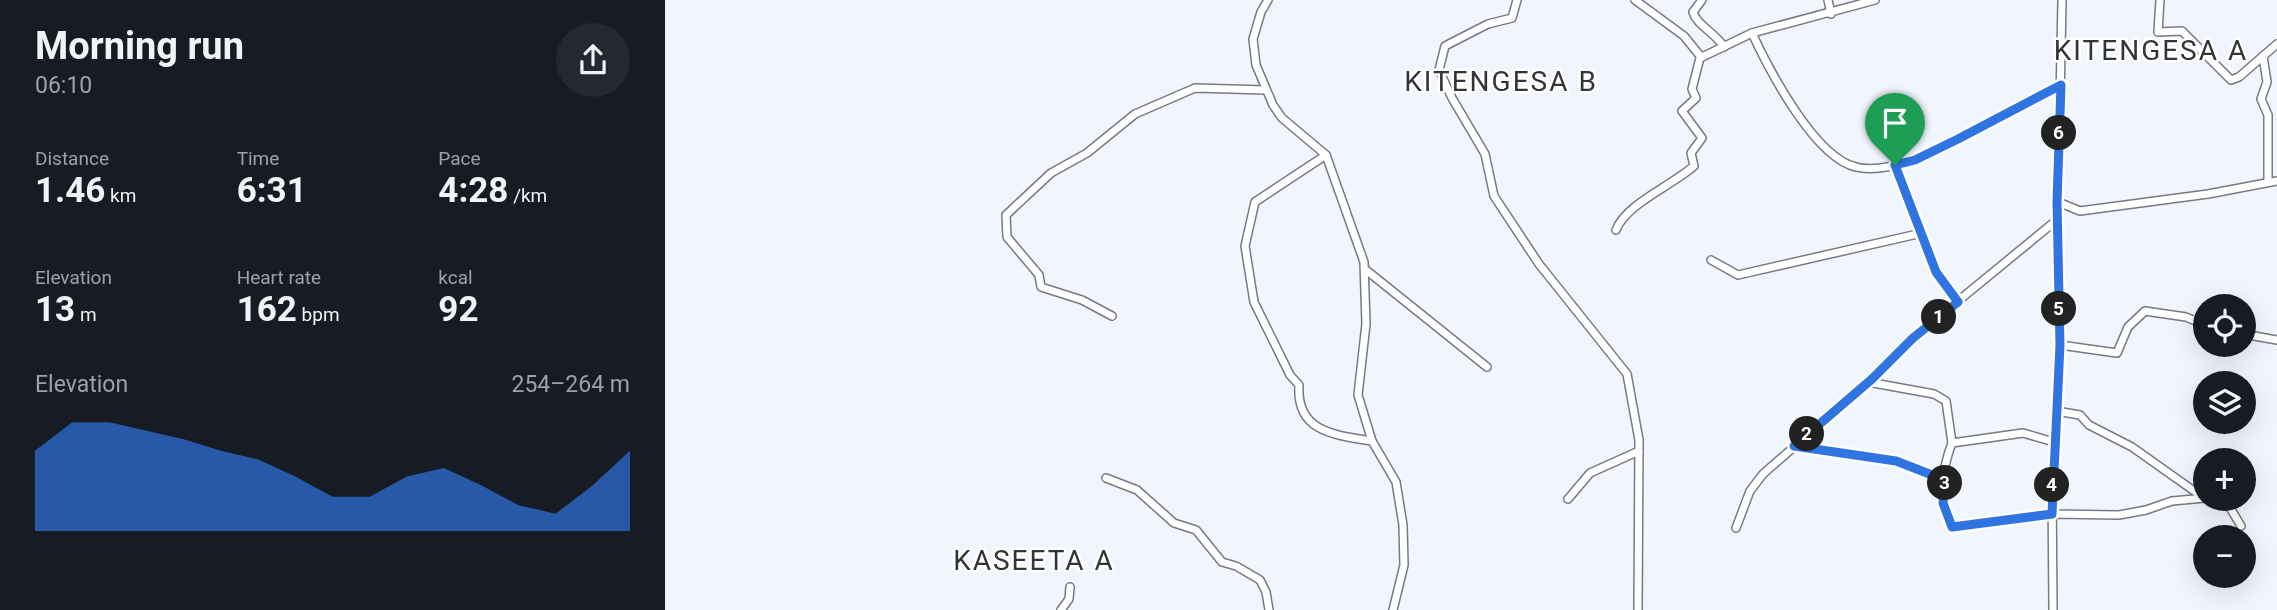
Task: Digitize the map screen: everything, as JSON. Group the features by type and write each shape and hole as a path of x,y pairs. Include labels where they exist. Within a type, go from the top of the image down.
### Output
{"street":[{"path":"1268,0 1261,12 1253,39 1256,65 1282,118 1326,155 1366,270 1366,324 1359,395 1372,441 1395,482 1401,507 1404,565 1393,610"},
{"path":"1517,0 1512,18 1488,24 1445,46 1439,70 1451,98 1485,155 1494,196 1539,264 1627,374 1639,451 1638,610"},
{"path":"1635,0 1684,36 1701,57"},
{"path":"1702,0 1693,12 1695,18 1717,35 1724,47"},
{"path":"1828,0 1831,14"},
{"path":"1616,230 1620,219 1634,206 1668,187 1694,166 1691,153 1702,138 1682,111 1696,98 1692,89 1697,63 1701,57 1752,33 1831,14 1875,0"},
{"path":"2053,610 2052,514 2060,345 2057,202 2062,0"},
{"path":"2160,0 2158,32 2182,30 2227,77 2239,78 2277,44"},
{"path":"1752,33 1774,79 1827,151 1857,168 1895,165 1915,160 2061,85"},
{"path":"2057,202 2080,211 2208,194 2273,181 2268,115 2261,99 2267,87 2263,56"},
{"path":"1112,316 1082,300 1041,287 1039,275 1007,237 1006,215 1051,173 1087,153 1135,114 1195,88 1266,90"},
{"path":"1326,155 1255,202 1246,238 1248,268 1254,302 1290,374 1299,385 1297,397 1304,416 1321,429 1372,441"},
{"path":"1895,165 1936,272 1958,302"},
{"path":"1736,528 1750,491 1794,446 1868,382 1913,338 2058,219"},
{"path":"1711,260 1738,275 1922,233"},
{"path":"1366,270 1487,367"},
{"path":"2060,345 2117,353 2129,327 2145,311 2193,320"},
{"path":"2256,336 2277,340"},
{"path":"1868,382 1934,394 1946,401 1952,443 1946,458 1943,503 1952,527 2052,514 2119,515 2172,501 2205,498 2132,447 2089,425 2080,415 2056,411"},
{"path":"1952,443 2023,433 2054,442"},
{"path":"1794,446 1896,461 1945,480"},
{"path":"1568,499 1590,473 1639,451"},
{"path":"1106,478 1137,490 1174,523 1195,530 1222,562 1236,566 1260,580 1266,592 1269,610"},
{"path":"1061,610 1069,599 1070,587"}],"district":[{"name":"KITENGESA A","path":"2151,50"},
{"name":"KITENGESA B","path":"1501,81"},
{"name":"KASEETA A","path":"1034,560"}],"route":[{"path":"2061,85 2057,202 2060,345 2052,514 2010,522 1952,527 1945,516 1943,503 1945,480 1896,461 1794,446 1847,397 1872,379 1913,338 1958,302 1936,272 1895,165 1915,160 2061,85"}]}
